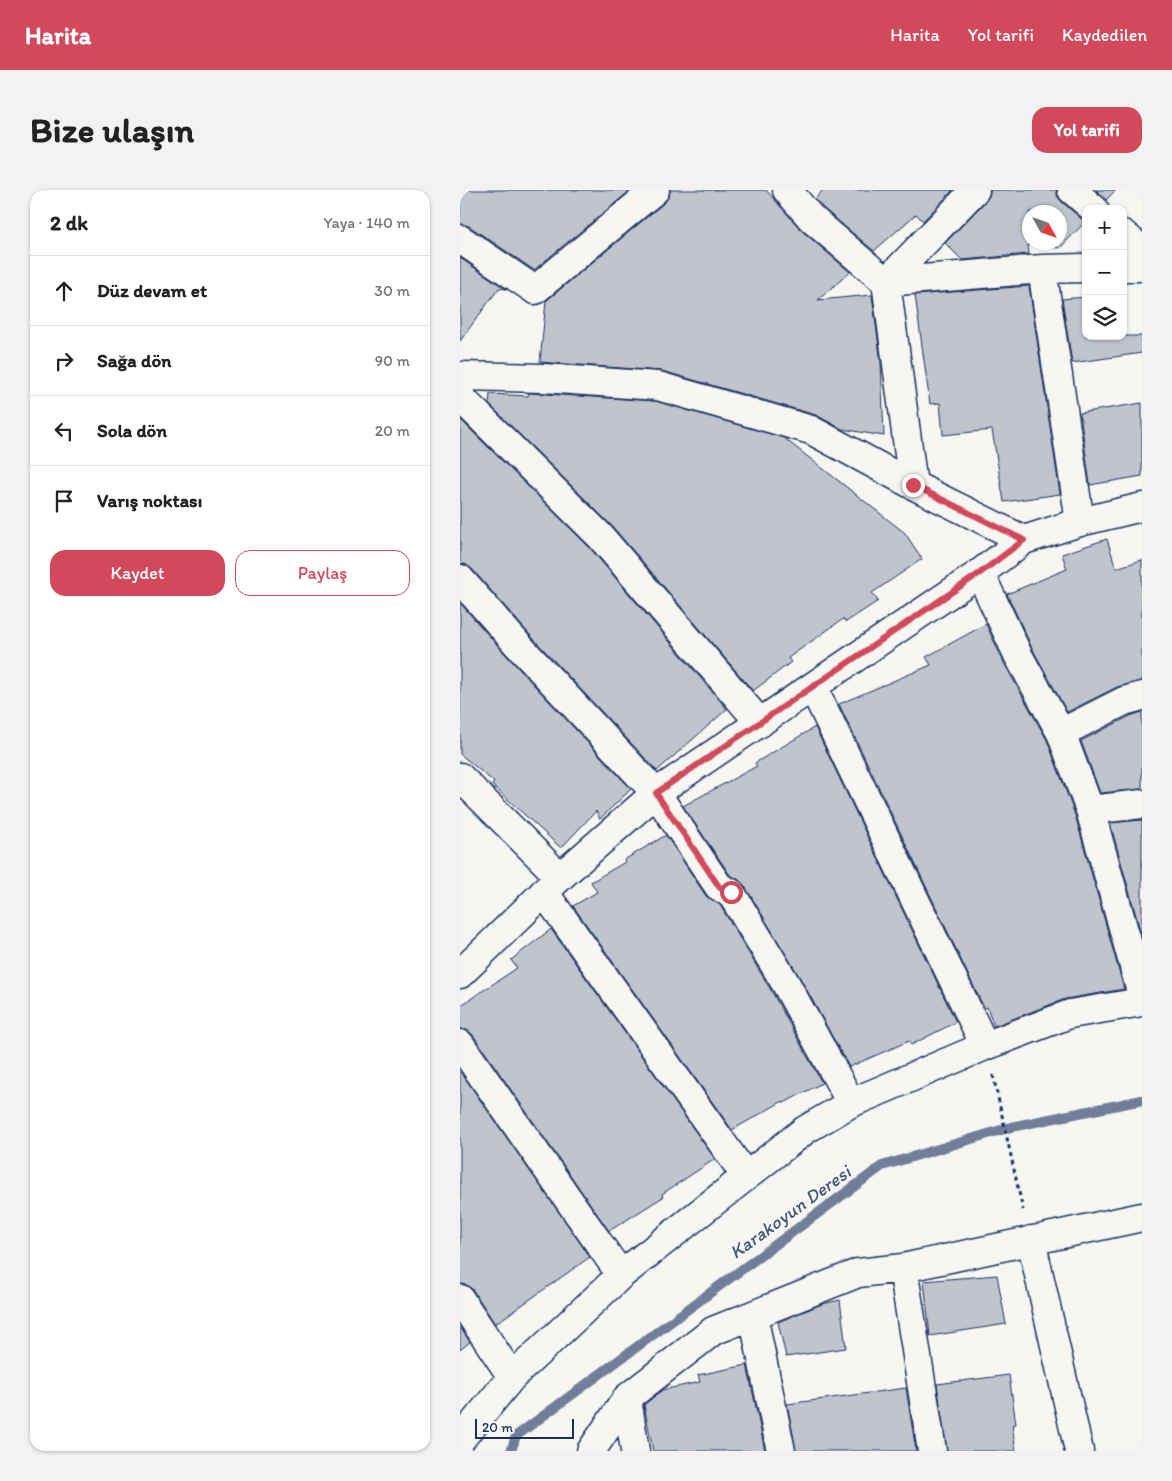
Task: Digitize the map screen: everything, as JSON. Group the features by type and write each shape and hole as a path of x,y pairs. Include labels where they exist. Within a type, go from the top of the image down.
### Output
{"street":[{"path":"460,239 535,290 655,190"},
{"path":"787,190 812,219 886,282 913,485"},
{"path":"886,282 975,190"},
{"path":"1072,190 1089,205"},
{"path":"1127,237 1142,250"},
{"path":"1127,267 1142,267"},
{"path":"886,282 1042,269 1082,268"},
{"path":"1042,269 1080,522"},
{"path":"460,376 544,378 658,386 811,430 913,485 1024,540"},
{"path":"460,397 600,536 760,722"},
{"path":"460,974 552,884 656,793 980,573 1024,540 1080,522 1142,507"},
{"path":"980,573 1018,655 1061,733 1090,810 1142,995"},
{"path":"460,579 518,645 656,793 720,888 731,892 786,984 851,1103"},
{"path":"813,687 985,1046"},
{"path":"1061,733 1124,701 1142,696"},
{"path":"460,777 552,884 745,1176"},
{"path":"1090,810 1142,804"},
{"path":"460,1440 512,1377 620,1274 805,1130 851,1103 985,1046 1070,1014 1142,1002"},
{"path":"460,1044 620,1274"},
{"path":"591,1451 627,1398 713,1331 858,1272 903,1268 1142,1217"},
{"path":"1031,1240 1079,1451"},
{"path":"903,1268 932,1451"},
{"path":"460,1299 512,1377"},
{"path":"752,1315 781,1451"},
{"path":"627,1398 635,1451"}],"path":[{"path":"1001,1108 1012,1167 1031,1240"}],"building":[{"path":"460,190 631,190 534,270 469,226 460,224"},
{"path":"670,190 766,190 802,231 850,272 818,300 872,295 881,363 884,436 842,429 816,415 662,371 540,362 546,301 665,202"},
{"path":"823,190 953,190 923,221 916,214 874,251 815,199"},
{"path":"990,190 1057,190 1057,196 1065,205 1022,205 1022,250 1029,250 1029,254 962,260 945,243 986,201"},
{"path":"1096,190 1116,190 1106,200"},
{"path":"1067,206 1082,219 1082,225 1067,241"},
{"path":"460,258 506,289 499,288 460,341"},
{"path":"1029,286 1060,494 1004,502 992,430 943,435 940,403 930,404 915,295"},
{"path":"1082,297 1082,340 1127,340 1127,336 1142,336 1142,353 1072,363 1062,299"},
{"path":"529,393 655,401 784,438 905,533 922,559 872,593 878,601 846,622 843,619 788,658 791,662 753,691 612,526 489,404 490,394 528,396"},
{"path":"1142,403 1142,476 1090,485 1080,413"},
{"path":"460,419 589,547 727,709 657,771 530,635 472,569 465,564 460,564"},
{"path":"1107,539 1116,568 1142,560 1142,681 1117,687 1067,712 1032,648 1007,594 1067,569 1062,554"},
{"path":"460,603 631,789 600,819 596,811 561,848 492,785 494,782 460,754"},
{"path":"986,624 1004,663 1047,740 1075,815 1124,989 1065,999 994,1026 987,1007 984,1008 839,704 931,665 926,657"},
{"path":"1142,712 1142,789 1100,793 1081,741 1130,716"},
{"path":"815,727 956,1022 911,1045 909,1041 849,1067 799,976 744,885 730,875 683,806 757,766 755,763"},
{"path":"1142,820 1142,937 1110,823"},
{"path":"666,835 706,896 720,905 772,992 822,1083 784,1103 783,1101 732,1130 573,906 597,892 591,882"},
{"path":"551,929 715,1159 662,1194 663,1197 609,1231 473,1035 467,1030 460,1029 460,1006 517,968 511,960"},
{"path":"460,1071 590,1257 495,1324 473,1290 467,1285 460,1284"},
{"path":"997,1275 1006,1324 930,1336 924,1281"},
{"path":"840,1300 846,1348 786,1357 778,1322 822,1304"},
{"path":"460,1327 470,1342 460,1350"},
{"path":"747,1365 765,1451 653,1451 644,1405 662,1390 700,1382 698,1375"},
{"path":"1009,1375 1016,1424 1012,1425 1016,1451 947,1451 937,1384"},
{"path":"906,1388 916,1451 796,1451 787,1404"}],"waterway":[{"name":"Karakoyun Deresi","path":"511,1451 516,1436 882,1166 1011,1127 1142,1100"}],"route":[{"path":"731,892 720,888 656,793 980,573 1024,540 913,485"}]}
